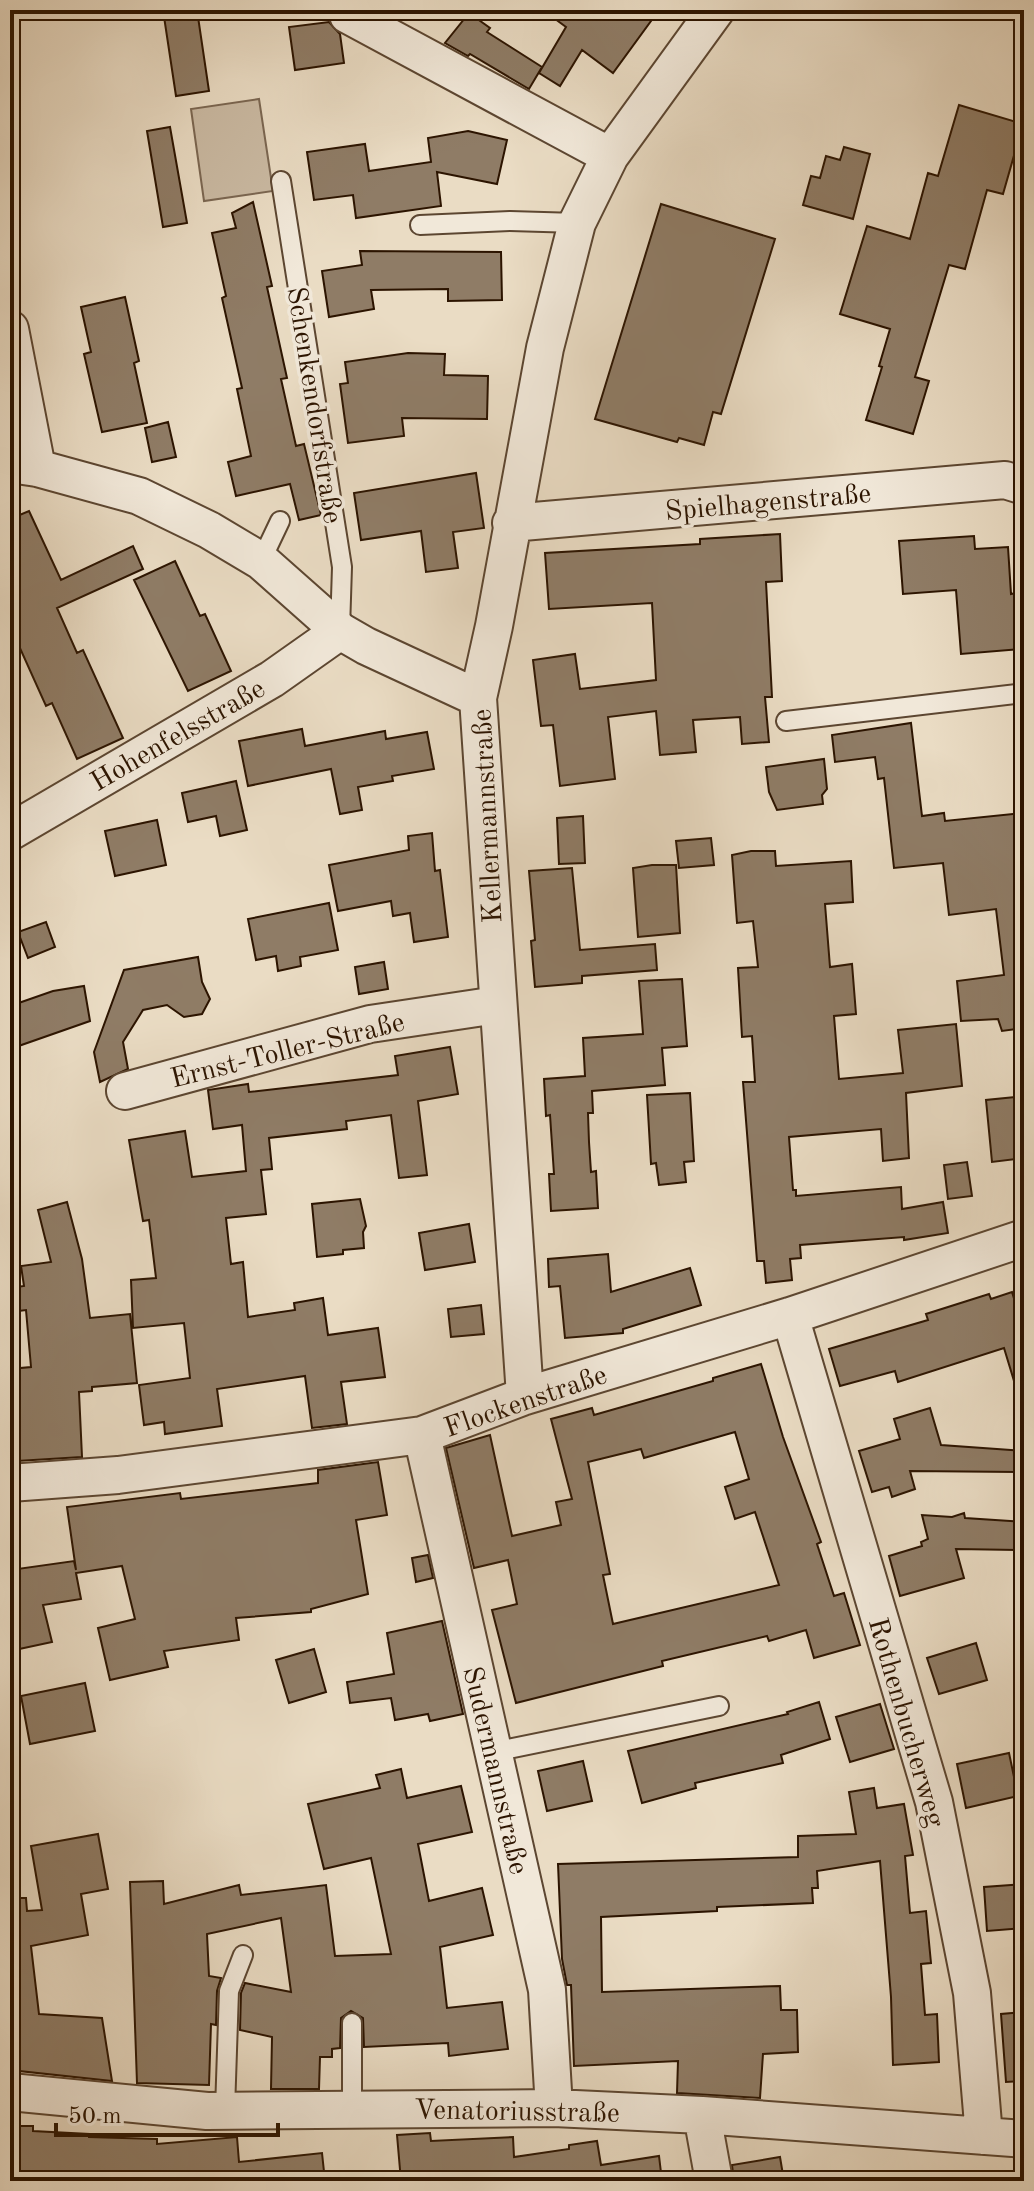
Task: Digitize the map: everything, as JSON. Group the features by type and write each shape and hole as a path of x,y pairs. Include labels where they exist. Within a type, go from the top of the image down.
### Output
{"street":[{"name":"Kellermannstraße","path":"525,1396 478,698 545,348 577,223 610,156 716,10"},
{"path":"348,15 610,156"},
{"path":"10,329 23,466 139,496 209,530 261,561 340,631 478,698"},
{"name":"Spielhagenstraße","path":"511,523 1005,480 1024,486"},
{"name":"Hohenfelsstraße","path":"10,832 272,679 340,631"},
{"name":"Ernst-Toller-Straße","path":"125,1091 370,1024 497,1005"},
{"name":"Flockenstraße","path":"10,1483 118,1475 422,1435 525,1396 790,1316 1024,1238"},
{"name":"Rothenbucherweg","path":"790,1316 934,1802 972,1993 984,2136"},
{"name":"Sudermannstraße","path":"422,1435 547,1990 554,2108"},
{"name":"Venatoriusstraße","path":"10,2092 225,2110 554,2108 702,2115 1024,2139"},
{"path":"702,2115 714,2181"}],"lane":[{"name":"Schenkendorfstraße","path":"281,181 342,567 340,631"},
{"path":"420,225 510,221 577,223"},
{"path":"261,561 280,521"},
{"path":"786,721 1024,693"},
{"path":"493,1752 719,1706"},
{"path":"225,2110 229,1991 243,1955"},
{"path":"352,2023 352,2109"}],"shaded area":[{"path":"259,99 273,191 204,201 191,109"}],"building":[{"path":"163,10 197,10 209,91 176,96"},
{"path":"543,10 659,10 613,73 582,50 560,86 539,73 566,27"},
{"path":"469,13 490,28 487,32 542,67 529,89 445,43"},
{"path":"329,22 340,34 344,63 295,70 289,27"},
{"path":"959,105 1023,124 1003,194 987,190 965,269 949,265 915,377 929,381 913,434 866,420 890,329 840,314 867,226 910,239 928,173 938,176"},
{"path":"170,127 187,223 163,227 147,131"},
{"path":"468,131 507,140 497,184 437,172 441,206 356,218 353,195 314,200 307,152 365,144 369,171 431,162 428,138"},
{"path":"844,147 870,154 853,219 803,205 811,176 820,178 826,156 840,160"},
{"path":"253,202 272,286 267,287 287,378 281,379 296,446 304,444 321,515 299,520 290,484 236,496 228,462 251,456 237,389 242,388 222,298 226,296 212,233 236,228 232,213"},
{"path":"661,204 775,239 721,414 713,412 704,445 679,438 677,442 595,419"},
{"path":"360,251 501,252 502,300 448,301 448,289 371,290 374,309 329,317 322,271 362,265"},
{"path":"125,297 139,361 134,363 147,423 102,432 84,354 91,352 81,307"},
{"path":"408,353 445,354 444,375 488,376 487,419 402,418 404,436 348,443 340,384 348,383 345,362"},
{"path":"168,422 176,457 152,462 145,428"},
{"path":"476,473 484,528 453,532 458,568 426,572 421,531 361,540 354,493"},
{"path":"29,511 61,580 133,546 143,569 57,608 77,653 83,650 123,738 77,759 52,703 46,706 10,626 10,519"},
{"path":"780,534 782,581 766,582 772,697 765,697 769,742 742,744 740,717 693,720 696,752 660,755 656,711 608,717 615,779 560,786 553,725 541,726 533,660 575,654 580,689 656,680 652,603 549,609 545,553 700,544 700,539"},
{"path":"974,536 975,549 1008,547 1011,594 1016,593 1021,649 961,654 956,590 903,594 899,541"},
{"path":"175,561 200,616 205,614 231,671 188,691 134,580"},
{"path":"911,723 922,816 944,813 945,821 1024,813 1024,1028 1002,1031 998,1019 961,1021 957,981 1004,975 996,909 949,915 943,863 894,868 884,778 878,779 875,757 835,762 832,735"},
{"path":"302,729 305,746 385,731 386,739 427,732 434,769 392,776 393,781 358,787 362,810 340,814 331,769 248,786 239,741"},
{"path":"824,759 827,789 822,795 823,804 777,810 769,792 766,767"},
{"path":"236,781 247,830 220,836 216,816 188,822 182,793"},
{"path":"583,816 585,863 559,864 557,818"},
{"path":"157,820 166,865 115,876 105,831"},
{"path":"432,833 435,871 440,870 448,937 414,942 410,913 393,916 391,901 338,911 329,865 409,850 408,836"},
{"path":"711,838 714,865 679,868 676,841"},
{"path":"775,851 776,866 851,861 853,902 825,904 830,967 852,964 856,1014 834,1016 839,1079 903,1073 898,1030 956,1024 962,1086 906,1093 909,1158 883,1161 881,1129 789,1137 796,1196 901,1187 902,1209 943,1202 948,1233 904,1240 904,1237 800,1245 801,1258 790,1259 792,1280 766,1283 764,1261 757,1261 743,1082 755,1082 752,1036 742,1037 738,968 758,967 753,921 737,923 732,855"},
{"path":"676,865 680,933 638,937 633,868"},
{"path":"572,868 580,950 655,944 657,970 582,976 582,983 535,987 531,941 535,940 529,871"},
{"path":"329,903 338,950 300,957 301,966 278,971 276,956 256,960 248,919"},
{"path":"46,922 55,947 28,958 18,932"},
{"path":"198,957 202,982 210,999 202,1014 184,1017 167,1005 143,1010 123,1042 128,1069 100,1082 94,1052 124,970"},
{"path":"384,962 388,989 359,994 355,967"},
{"path":"682,979 687,1046 662,1048 665,1085 592,1091 593,1113 588,1113 589,1142 591,1172 596,1171 598,1208 551,1211 549,1174 554,1174 544,1079 585,1076 583,1038 643,1034 639,981"},
{"path":"84,986 90,1021 10,1049 10,1006 53,991"},
{"path":"450,1047 458,1094 418,1101 427,1175 399,1178 391,1115 346,1121 347,1129 269,1138 272,1169 261,1170 266,1214 226,1218 231,1264 243,1262 248,1317 295,1310 294,1303 323,1298 328,1335 378,1328 385,1377 341,1382 347,1424 312,1428 305,1376 217,1389 222,1426 165,1434 164,1422 144,1425 139,1385 190,1378 184,1323 133,1328 131,1280 156,1278 149,1220 143,1221 129,1140 185,1131 192,1177 246,1171 242,1125 213,1129 208,1090 248,1084 249,1092 398,1075 395,1056"},
{"path":"690,1093 694,1161 684,1162 686,1182 659,1185 656,1163 651,1164 647,1095"},
{"path":"1024,1096 1024,1158 992,1162 986,1100"},
{"path":"967,1162 972,1196 948,1199 944,1165"},
{"path":"360,1199 366,1226 363,1232 364,1248 317,1257 312,1204"},
{"path":"67,1202 82,1259 90,1318 130,1314 137,1383 92,1387 92,1391 79,1392 82,1457 17,1461 10,1369 31,1367 26,1310 10,1312 10,1288 24,1286 21,1266 51,1262 38,1210"},
{"path":"469,1224 475,1262 425,1270 419,1233"},
{"path":"608,1254 611,1292 690,1268 701,1305 623,1329 623,1333 565,1338 560,1286 549,1287 548,1259"},
{"path":"1012,1292 1024,1331 1024,1393 1018,1394 1004,1348 898,1382 895,1371 840,1386 829,1349 928,1320 926,1314 989,1294 991,1299"},
{"path":"481,1305 484,1334 451,1337 448,1309"},
{"path":"761,1364 783,1437 821,1542 817,1544 834,1596 844,1593 860,1645 814,1658 806,1630 769,1641 767,1636 662,1661 663,1666 516,1703 492,1610 517,1604 508,1560 474,1568 446,1448 490,1435 512,1536 561,1525 556,1502 572,1499 551,1419 592,1408 594,1415 713,1381 713,1378","holes":["735,1432 749,1479 725,1487 735,1519 755,1512 779,1585 613,1624 603,1575 610,1574 588,1462 641,1449 644,1458"]},
{"path":"930,1408 941,1445 1024,1451 1024,1472 910,1471 915,1489 892,1497 889,1487 872,1492 859,1451 900,1439 894,1419"},
{"path":"378,1462 387,1515 356,1520 368,1594 311,1609 311,1612 236,1618 239,1640 164,1651 168,1667 110,1680 98,1628 135,1619 122,1566 76,1573 81,1599 43,1605 52,1642 10,1651 10,1570 74,1561 76,1570 67,1507 180,1493 181,1499 318,1483 318,1470"},
{"path":"964,1513 965,1518 1024,1522 1024,1550 956,1549 964,1578 900,1596 889,1556 922,1546 921,1542 928,1539 922,1515 952,1517"},
{"path":"428,1555 433,1578 416,1582 412,1558"},
{"path":"442,1621 463,1714 430,1721 428,1714 395,1720 391,1698 350,1703 347,1682 394,1674 387,1633"},
{"path":"976,1643 987,1680 939,1694 927,1658"},
{"path":"314,1649 326,1692 289,1703 276,1660"},
{"path":"85,1683 95,1731 30,1744 21,1696"},
{"path":"819,1702 830,1739 781,1755 783,1763 695,1783 696,1788 642,1803 628,1751 788,1714"},
{"path":"880,1704 894,1749 850,1762 836,1717"},
{"path":"1009,1753 1018,1796 966,1808 957,1764"},
{"path":"583,1761 592,1801 547,1811 538,1771"},
{"path":"401,1769 407,1798 461,1786 472,1832 418,1844 429,1901 482,1888 493,1935 440,1947 447,2008 502,2002 508,2049 449,2056 448,2043 364,2047 363,2018 351,2011 341,2018 340,2048 332,2049 332,2057 320,2057 319,2089 271,2089 272,2037 240,2030 241,1993 245,1983 291,1992 281,1918 207,1934 209,1976 221,1978 217,1991 216,2025 211,2024 209,2085 137,2083 130,1882 163,1881 164,1904 239,1885 241,1895 326,1885 335,1956 391,1954 371,1858 324,1869 308,1804 380,1788 376,1775"},
{"path":"874,1788 877,1808 904,1804 913,1855 905,1856 910,1913 926,1911 931,1963 921,1964 925,2015 937,2014 939,2062 893,2065 880,1861 817,1871 818,1888 812,1888 813,1903 601,1917 602,1992 780,1986 781,2010 797,2010 798,2052 763,2054 760,2098 677,2093 678,2061 574,2066 571,1985 567,1985 562,1959 558,1864 798,1857 798,1836 856,1834 849,1792"},
{"path":"98,1834 108,1889 81,1894 88,1935 31,1946 39,2014 102,2018 112,2081 10,2070 10,1898 26,1898 27,1911 42,1910 31,1846"},
{"path":"1024,1884 1024,1928 987,1931 984,1887"},
{"path":"1024,2012 1024,2081 1006,2082 1001,2014"},
{"path":"10,2126 33,2126 33,2131 89,2134 89,2137 157,2139 157,2144 237,2137 239,2162 322,2153 325,2181 10,2181"},
{"path":"430,2133 431,2141 513,2137 514,2157 569,2149 569,2145 597,2141 601,2165 659,2156 662,2181 558,2181 558,2177 401,2181 397,2135"},
{"path":"780,2157 784,2181 734,2181 732,2165"}]}
